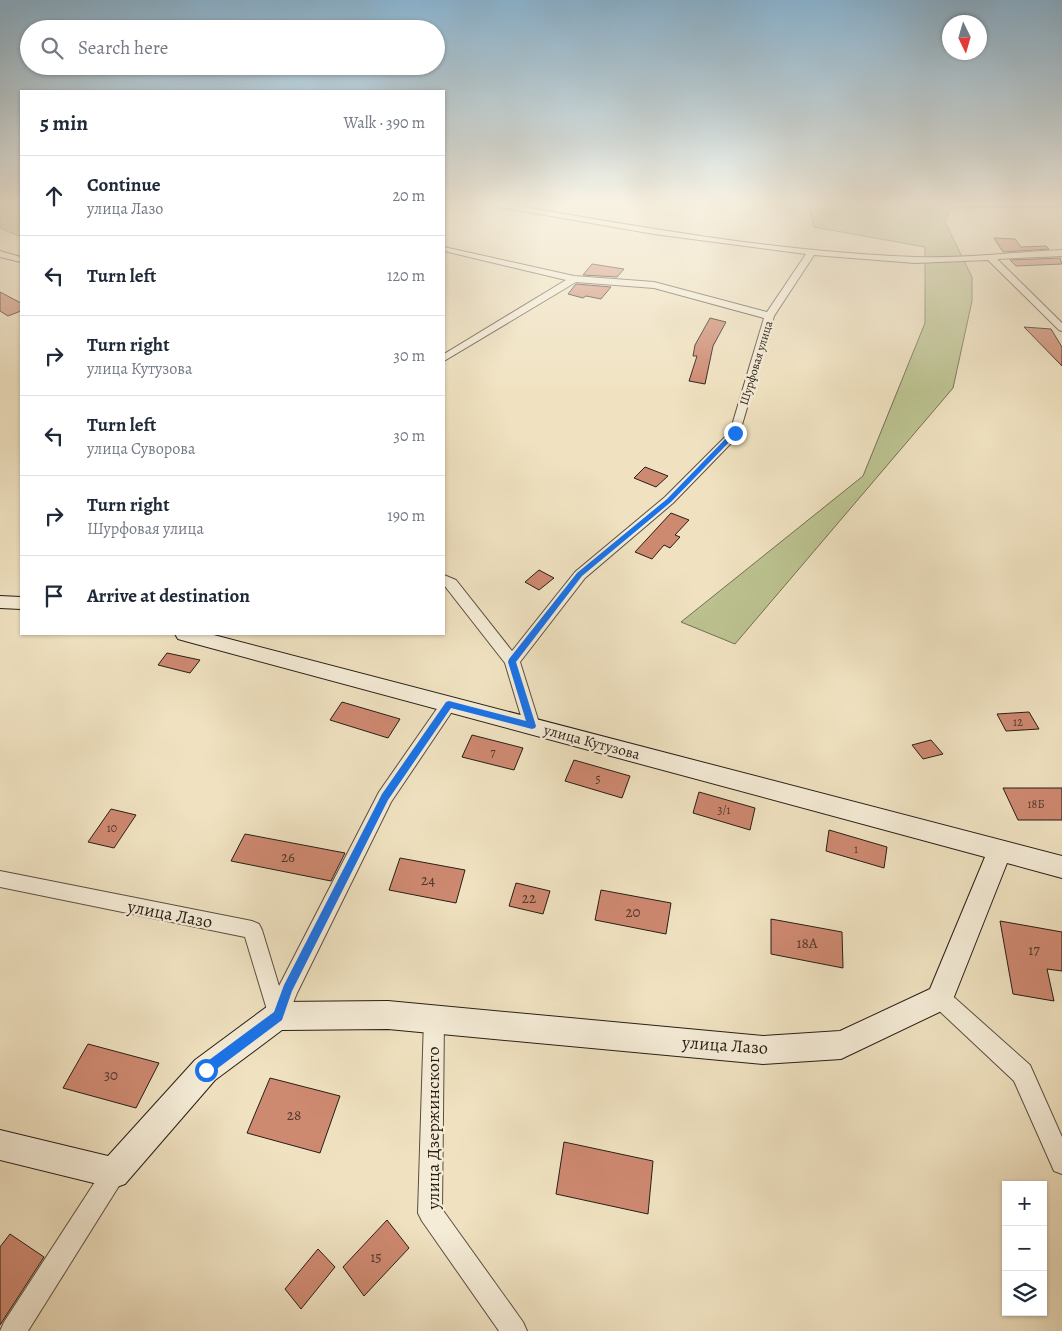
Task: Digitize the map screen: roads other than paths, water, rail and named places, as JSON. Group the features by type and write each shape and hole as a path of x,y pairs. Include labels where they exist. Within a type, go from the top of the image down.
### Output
{"street":[{"path":"522,267 574,279 654,285 770,316"},
{"name":"Шурфовая улица","path":"512,662 580,574 669,500 735,433 770,316 802,267"},
{"path":"1000,267 1062,328"},
{"path":"445,357 574,279"},
{"path":"445,580 451,583 512,662 532,726"},
{"path":"0,602 20,603"},
{"name":"улица Кутузова","path":"189,635 999,852"},
{"path":"12,1331 114,1173 206,1070 278,1016 288,989 385,797 449,704"},
{"path":"1062,867 999,852 940,998 1022,1073 1062,1163"},
{"name":"улица Лазо","path":"0,879 252,930 278,1016 388,1014 763,1050 842,1044 940,998"},
{"name":"улица Дзержинского","path":"434,1019 430,1213 514,1331"},
{"path":"0,1145 114,1173"}]}
